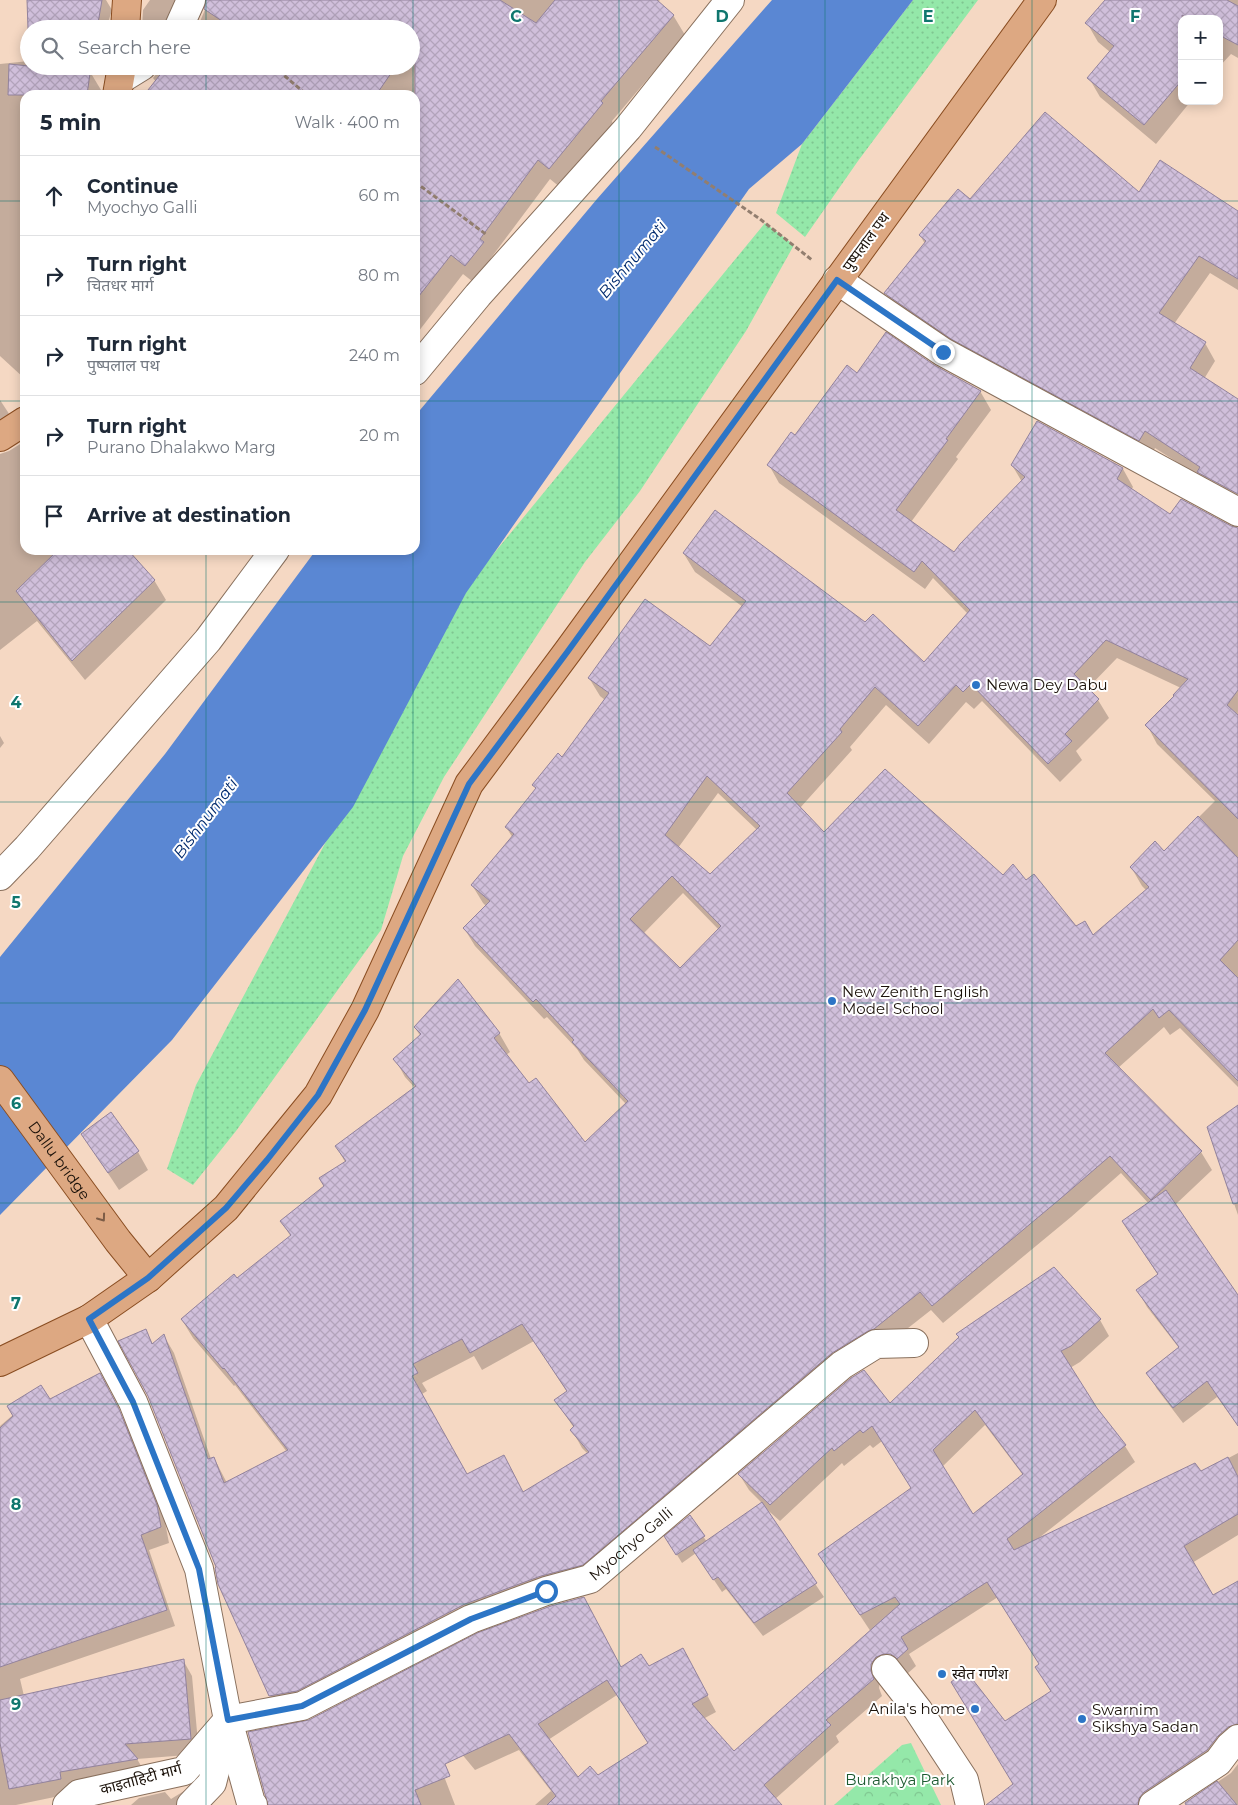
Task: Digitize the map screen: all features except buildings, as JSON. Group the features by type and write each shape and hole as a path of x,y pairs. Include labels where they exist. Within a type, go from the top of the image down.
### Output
{"main road":[{"path":"126,20 128,0"},
{"name":"पुष्पलाल पथ","path":"0,1362 89,1319 148,1278 226,1208 318,1095 365,1010 469,784 574,643 1042,0"},
{"path":"0,437 20,424"},
{"name":"Dallu bridge","path":"0,1080 118,1241 148,1278"}],"street":[{"path":"182,20 191,0"},
{"path":"420,365 478,295 628,128 730,0"},
{"path":"837,280 943,352 1238,512"},
{"path":"0,876 27,848 208,640 271,555"},
{"path":"89,1319 133,1402 199,1569 228,1720 250,1803 253,1805"},
{"name":"Myochyo Galli","path":"228,1720 302,1706 471,1619 546,1591 590,1579 842,1365 876,1344 914,1343"},
{"path":"886,1669 918,1710 964,1780 970,1805"},
{"path":"192,1805 212,1783 228,1720"},
{"name":"काइताहिटी मार्ग","path":"67,1805 80,1794 184,1770 228,1720"},
{"path":"1158,1804 1218,1762 1238,1739"}],"path":[{"path":"284,75 301,90"},
{"path":"628,128 760,219 837,280"},
{"path":"420,186 515,256"}],"green space":[{"path":"913,0 978,0 858,161 805,237 776,213 802,144"},
{"path":"765,223 794,245 746,331 640,491 585,562 444,777 403,856 381,930 236,1131 193,1185 167,1169 196,1085 454,602"},
{"name":"Burakhya Park","path":"911,1743 941,1805 834,1805 902,1745"}],"water":[{"name":"Bishnumati","path":"772,0 913,0 802,144 749,189 466,593 353,807 172,1040 0,1215 0,957 165,754 312,555 420,555 420,410 597,199"}],"place":[{"name":"Newa Dey Dabu","path":"976,685"},
{"name":"New Zenith English Model School","path":"832,1001"},
{"name":"स्वेत गणेश","path":"942,1674"},
{"name":"Anila's home","path":"975,1709"},
{"name":"Swarnim Sikshya Sadan","path":"1082,1719"}],"route":[{"path":"546,1591 471,1619 397,1659 302,1706 228,1720 199,1569 133,1402 89,1319 148,1278 226,1208 318,1095 365,1010 469,784 568,651 837,280 943,352"}]}
